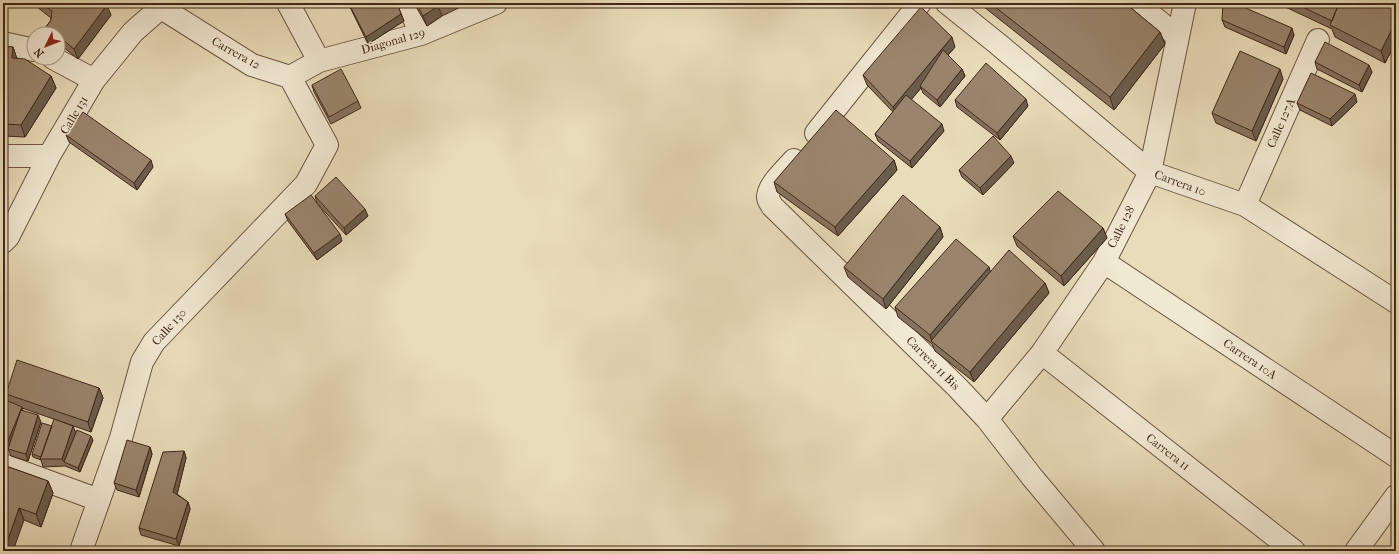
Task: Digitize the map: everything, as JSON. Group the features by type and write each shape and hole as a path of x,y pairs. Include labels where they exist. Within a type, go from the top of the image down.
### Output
{"street":[{"path":"288,3 319,61"},
{"path":"407,3 421,34"},
{"name":"Diagonal 129","path":"290,77 319,61 421,34 496,3"},
{"name":"Carrera 11 Bis","path":"920,3 837,109 773,185 768,199 772,206 988,419 1032,478 1094,551"},
{"name":"Carrera 10","path":"947,3 1150,172 1245,205 1396,302"},
{"path":"1136,3 1177,36"},
{"name":"Calle 128","path":"988,419 1042,353 1104,262 1150,172 1185,3"},
{"name":"Carrera 12","path":"163,5 252,65 290,77"},
{"name":"Calle 131","path":"3,242 8,237 49,156 94,80 133,32 163,5"},
{"name":"Calle 127A","path":"1245,205 1318,40"},
{"path":"3,43 26,48"},
{"path":"66,65 94,80"},
{"name":"Calle 130","path":"82,551 121,438 142,362 154,342 306,184 327,145 290,77"},
{"path":"3,156 49,156"},
{"name":"Carrera 10A","path":"1104,262 1396,456"},
{"name":"Carrera 11","path":"1042,353 1294,551"},
{"path":"3,465 99,500"},
{"path":"1356,551 1396,496"}],"building":[{"path":"41,3 104,3 107,5 74,49 66,42 66,26 47,26 51,20 52,11"},
{"path":"349,3 356,3 350,6"},
{"path":"359,3 397,3 401,14 366,37 350,6"},
{"path":"416,3 445,3 423,16"},
{"path":"990,3 1125,3 1160,32 1110,97"},
{"path":"1223,3 1234,3 1292,28 1284,47 1222,20"},
{"path":"1294,3 1339,3 1332,21"},
{"path":"1339,3 1396,3 1396,21 1381,51 1330,25"},
{"path":"921,7 952,37 893,107 863,75"},
{"path":"1325,42 1369,65 1359,85 1315,62"},
{"path":"3,46 13,47 12,58 25,59 26,66 36,66 51,76 21,125 3,124"},
{"path":"943,50 962,69 937,100 920,86"},
{"path":"1240,51 1280,69 1252,131 1212,113"},
{"path":"986,63 1026,99 997,133 955,100"},
{"path":"341,69 358,101 329,117 312,85"},
{"path":"1311,73 1355,94 1330,119 1297,103"},
{"path":"906,95 942,124 910,161 875,134"},
{"path":"836,110 894,160 835,227 774,182"},
{"path":"83,112 151,160 134,183 66,135"},
{"path":"993,136 1011,156 980,188 959,170"},
{"path":"336,177 365,209 344,228 315,196"},
{"path":"1058,191 1103,228 1061,276 1013,236"},
{"path":"311,195 340,234 314,253 285,214"},
{"path":"903,195 940,227 883,299 844,267"},
{"path":"956,239 989,267 930,335 895,307"},
{"path":"1009,250 1045,283 970,372 931,341"},
{"path":"17,360 99,388 88,422 6,394"},
{"path":"8,401 22,407 5,448 3,447 3,413"},
{"path":"21,410 38,415 26,454 8,449"},
{"path":"54,419 73,426 62,459 40,459"},
{"path":"42,423 52,426 41,457 32,454"},
{"path":"77,430 91,436 78,468 64,462"},
{"path":"127,440 150,447 136,490 114,483"},
{"path":"184,451 173,492 188,502 176,539 139,528 163,452"},
{"path":"3,465 48,481 36,514 19,508 4,551 3,551"}]}
